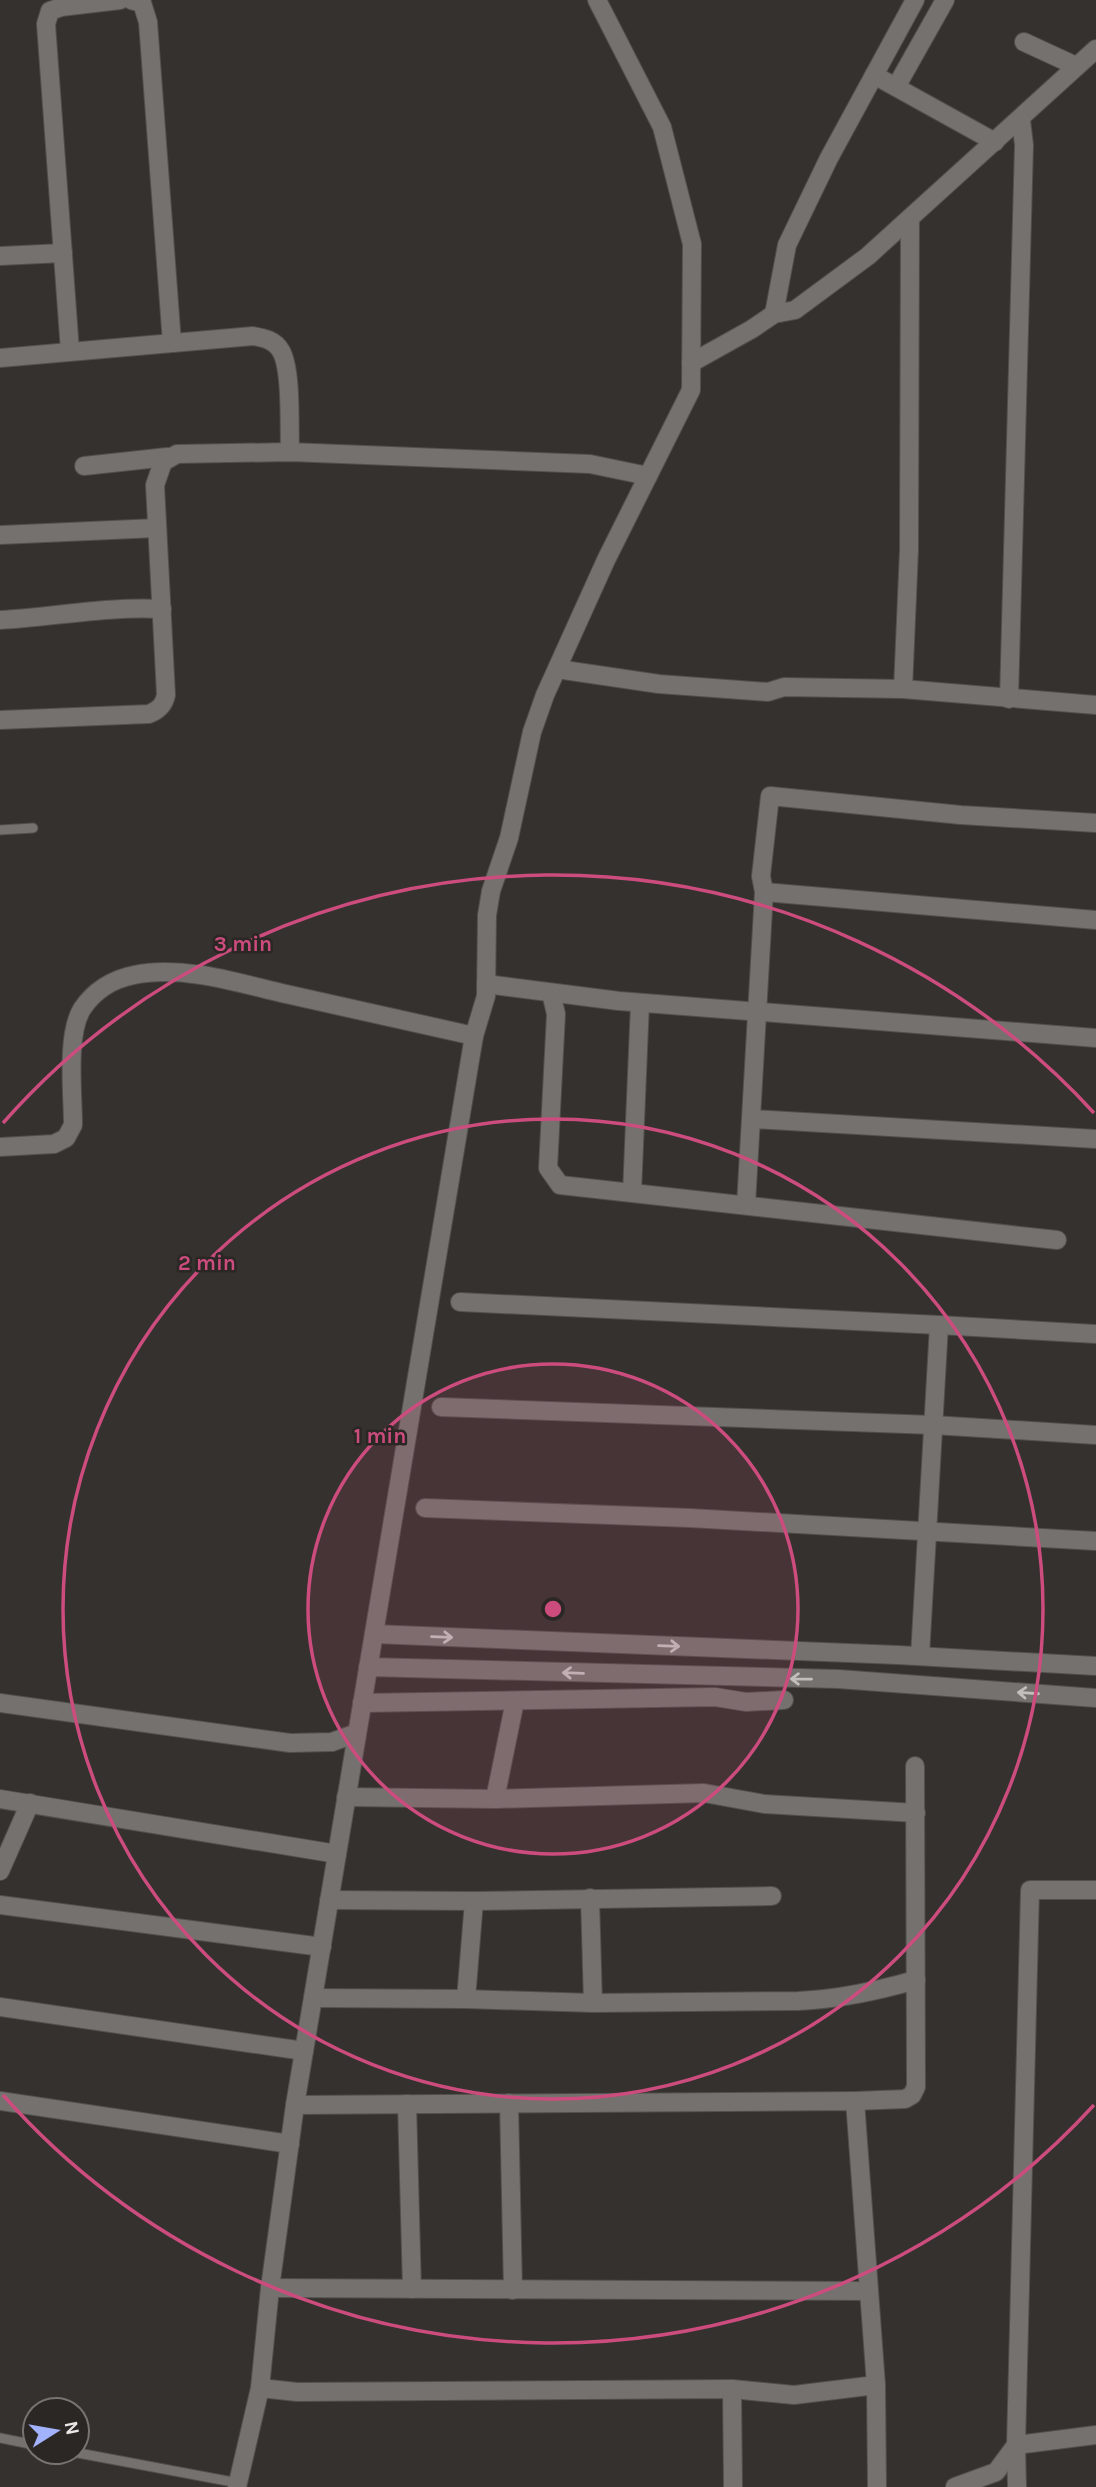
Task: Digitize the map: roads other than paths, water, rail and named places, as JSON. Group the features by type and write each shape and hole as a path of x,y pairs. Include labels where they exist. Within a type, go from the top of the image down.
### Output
{"street":[{"path":"70,351 46,24 50,12 61,7 120,0"},
{"path":"131,0 142,3 148,22 172,343"},
{"path":"237,2485 260,2388 270,2288 295,2105 474,1036 486,984 487,915 491,891 509,838 532,733 556,669 691,390 692,244 662,127 597,0"},
{"path":"774,314 787,245 829,158 915,0"},
{"path":"896,87 945,0"},
{"path":"1024,42 1076,66"},
{"path":"691,363 774,314 795,310 868,256 1021,120 1096,49"},
{"path":"874,75 995,142"},
{"path":"1009,699 1024,145 1021,120"},
{"path":"903,689 909,550 911,218"},
{"path":"0,256 62,253"},
{"path":"0,358 266,338 281,352 286,367 290,452"},
{"path":"84,466 177,454 290,452 590,464 648,475"},
{"path":"0,720 149,714 157,711 164,703 166,695 155,485 158,471 167,457"},
{"path":"0,535 157,528"},
{"path":"0,620 73,614 106,608 162,609"},
{"path":"556,669 659,684 768,691 784,687 903,689 1096,705"},
{"path":"746,1205 764,892 761,876 769,796 961,815 1096,824"},
{"path":"764,892 1096,920"},
{"path":"0,1147 54,1144 66,1138 73,1125 73,1032 81,1011 92,996 108,984 135,974 168,972 217,978 474,1036"},
{"path":"486,984 640,1003 1096,1038"},
{"path":"551,993 556,1014 548,1168 560,1185 1057,1240"},
{"path":"632,1193 640,1003"},
{"path":"752,1119 1096,1139"},
{"path":"460,1302 1096,1334"},
{"path":"920,1656 939,1325"},
{"path":"441,1406 933,1425 1096,1435"},
{"path":"425,1508 927,1530 1096,1541"},
{"path":"374,1634 920,1656 1096,1666"},
{"path":"368,1667 838,1679 1096,1698"},
{"path":"362,1703 715,1697 734,1701 784,1700"},
{"path":"495,1798 515,1700"},
{"path":"0,1703 290,1743 332,1742 357,1733"},
{"path":"295,2105 905,2099 912,2095 916,2087 915,1766"},
{"path":"346,1797 495,1798 704,1793 764,1804 916,1813"},
{"path":"0,1799 337,1854"},
{"path":"0,1871 30,1803"},
{"path":"1017,2487 1030,1890 1096,1889"},
{"path":"329,1900 474,1901 772,1896"},
{"path":"590,1898 593,2003"},
{"path":"466,1999 474,1901"},
{"path":"0,1905 321,1947"},
{"path":"313,1998 593,2003 830,2000 862,1995 916,1980"},
{"path":"0,2007 304,2051"},
{"path":"0,2101 290,2144"},
{"path":"856,2101 876,2385 877,2487"},
{"path":"509,2104 513,2290"},
{"path":"407,2105 412,2289"},
{"path":"270,2288 869,2291"},
{"path":"260,2388 297,2392 732,2389 794,2395 876,2385"},
{"path":"732,2389 733,2487"},
{"path":"955,2487 996,2472 1016,2445 1096,2435"}],"lane":[{"path":"0,830 33,828"},
{"path":"0,2438 21,2442"},
{"path":"91,2456 237,2485"}]}
